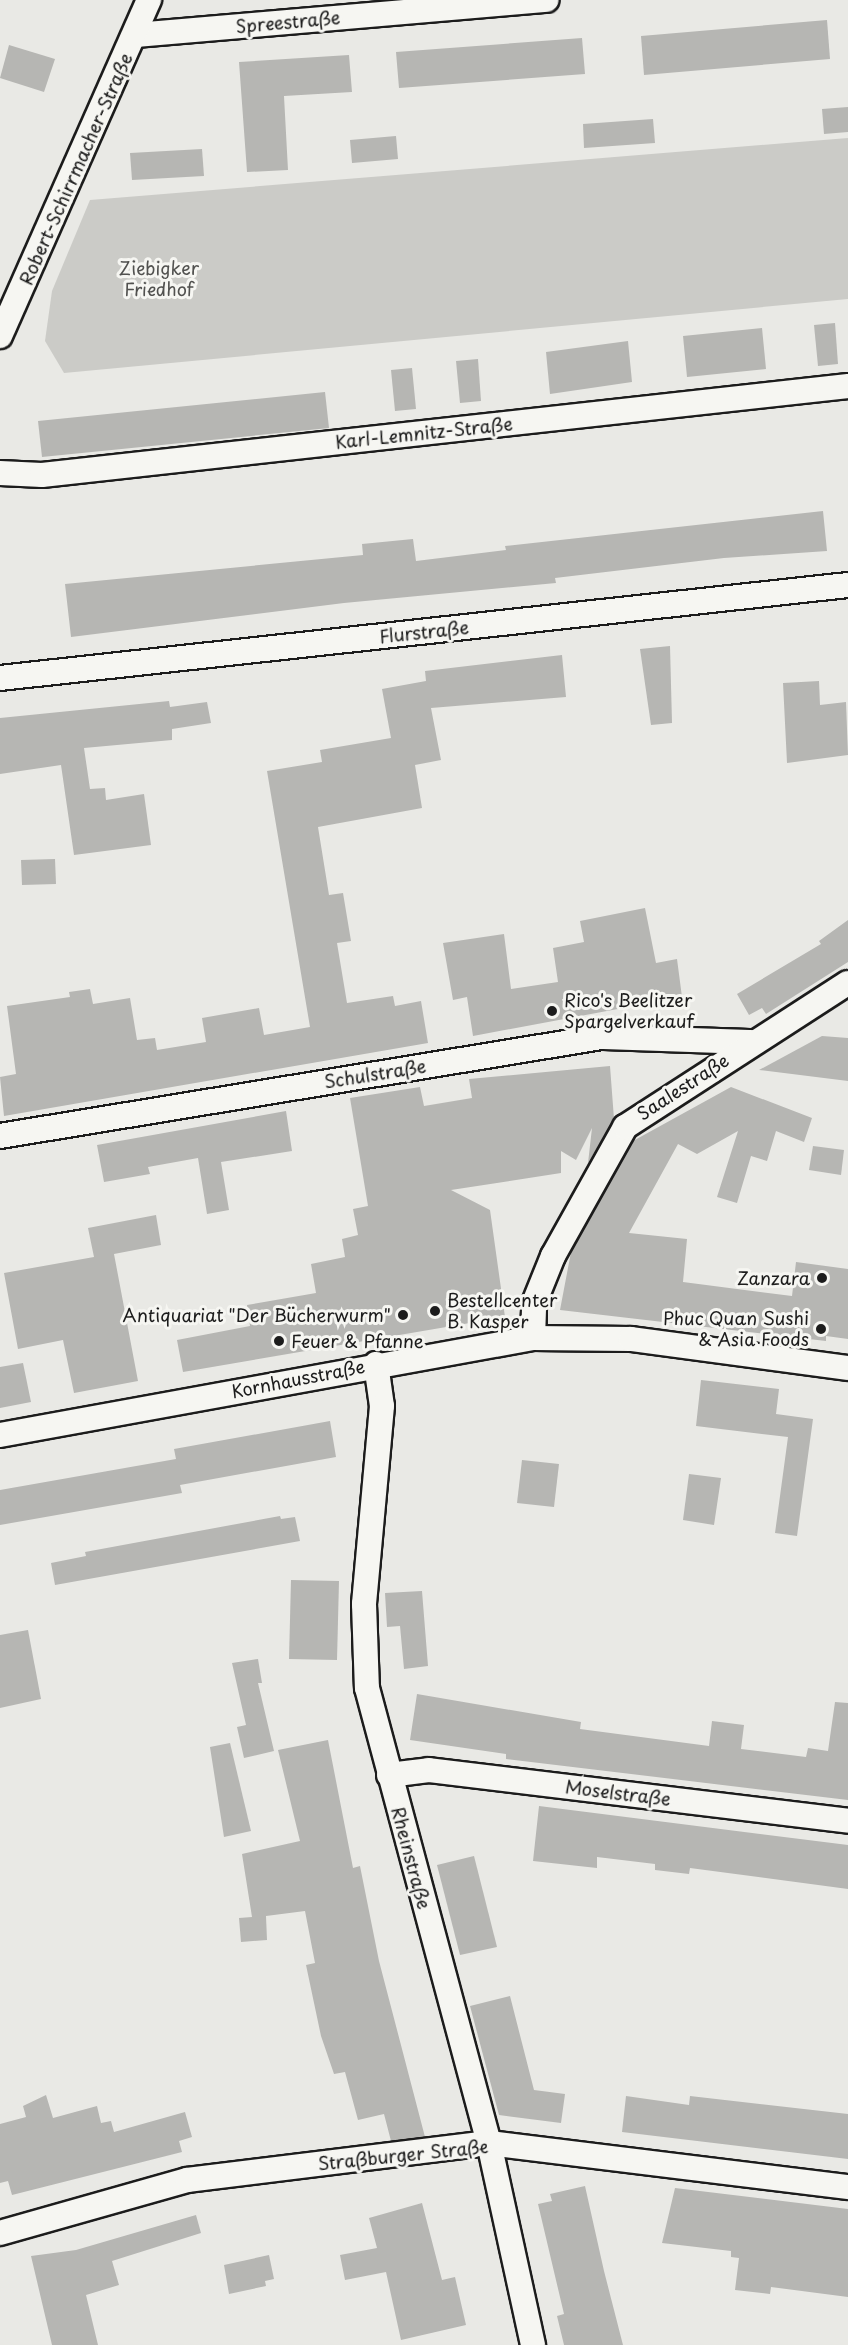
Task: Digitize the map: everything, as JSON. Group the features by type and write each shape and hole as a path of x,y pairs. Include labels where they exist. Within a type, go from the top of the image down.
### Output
{"street":[{"name":"Robert-Schirrmacher-Straße","path":"0,336 136,35 149,0"},
{"name":"Spreestraße","path":"136,35 547,0"},
{"name":"Karl-Lemnitz-Straße","path":"0,473 42,475 848,386"},
{"name":"Flurstraße","path":"0,678 848,585"},
{"name":"Saalestraße","path":"533,1338 538,1290 613,1143 638,1116 752,1041 848,983"},
{"name":"Schulstraße","path":"0,1136 601,1037 752,1041"},
{"name":"Kornhausstraße","path":"0,1435 376,1364 533,1338 631,1339 848,1368"},
{"name":"Rheinstraße","path":"376,1364 382,1406 364,1604 363,1661 389,1775 489,2143 533,2345"},
{"name":"Moselstraße","path":"389,1775 429,1770 848,1821"},
{"name":"Straßburger Straße","path":"0,2232 187,2180 489,2143 848,2187"}],"green space":[{"name":"Ziebigker Friedhof","path":"848,138 848,299 64,373 45,341 52,291 90,200"}],"building":[{"path":"827,20 830,59 644,75 641,36"},
{"path":"582,38 585,74 399,88 396,52"},
{"path":"9,45 55,59 44,92 0,78"},
{"path":"349,55 352,92 284,96 288,170 247,172 239,62"},
{"path":"848,107 848,132 824,134 822,109"},
{"path":"653,119 655,143 584,148 583,124"},
{"path":"396,136 398,159 352,163 350,140"},
{"path":"202,149 204,176 132,180 130,153"},
{"path":"835,323 838,364 818,366 814,325"},
{"path":"762,328 766,369 687,377 683,336"},
{"path":"628,341 632,382 550,394 546,352"},
{"path":"478,359 481,401 460,403 456,361"},
{"path":"412,368 416,409 395,411 391,370"},
{"path":"325,392 329,428 42,457 38,421"},
{"path":"823,511 827,551 724,558 555,578 556,583 344,603 71,637 65,584 363,555 362,544 413,539 416,561 506,550 505,546"},
{"path":"670,646 672,723 651,725 640,649"},
{"path":"562,655 566,697 431,708 441,760 415,765 422,808 318,827 329,895 343,893 351,941 337,943 347,1003 393,996 395,1006 421,1001 428,1043 4,1116 0,1077 16,1074 7,1006 70,997 69,992 90,989 93,1004 130,998 137,1040 155,1038 157,1050 206,1042 202,1018 259,1008 264,1035 310,1027 267,771 322,762 320,750 391,738 382,689 426,681 425,671"},
{"path":"819,681 820,705 846,702 848,755 787,763 783,683"},
{"path":"169,701 170,707 207,702 211,723 172,729 172,740 84,748 90,789 105,788 106,800 144,794 151,845 74,855 61,765 0,774 0,718"},
{"path":"55,859 56,884 22,885 21,860"},
{"path":"645,908 656,963 677,959 682,997 473,1036 467,997 453,1000 443,943 504,934 511,989 558,982 553,948 584,942 580,921"},
{"path":"848,920 848,962 766,1014 762,1008 749,1015 737,994 821,944 819,941"},
{"path":"822,1036 848,1038 848,1081 759,1070"},
{"path":"610,1066 614,1119 588,1163 592,1128 576,1160 561,1151 561,1173 451,1190 490,1210 505,1317 183,1372 177,1340 250,1326 247,1305 316,1293 311,1264 345,1257 342,1239 358,1235 353,1209 368,1206 350,1098 420,1087 424,1106 472,1098 469,1079"},
{"path":"731,1087 812,1118 804,1142 776,1131 767,1161 751,1156 737,1203 717,1197 738,1131 697,1154 678,1144 629,1233 687,1239 683,1282 792,1296 796,1262 848,1269 848,1339 826,1336 826,1341 560,1310 571,1252 633,1141"},
{"path":"286,1111 292,1151 221,1162 229,1210 207,1214 198,1158 148,1167 150,1174 104,1182 97,1145"},
{"path":"813,1146 844,1150 841,1175 809,1170"},
{"path":"156,1215 161,1245 114,1254 138,1381 74,1393 63,1340 18,1349 4,1273 94,1257 88,1228"},
{"path":"23,1363 31,1402 0,1408 0,1367"},
{"path":"701,1380 779,1389 776,1414 813,1419 797,1536 775,1533 788,1437 696,1426"},
{"path":"330,1421 336,1457 180,1485 182,1493 0,1525 0,1490 176,1459 174,1449"},
{"path":"522,1460 559,1464 554,1507 517,1503"},
{"path":"689,1474 721,1478 714,1525 683,1520"},
{"path":"280,1516 281,1519 295,1517 300,1541 55,1585 51,1563 86,1556 85,1552"},
{"path":"291,1580 339,1581 337,1660 289,1659"},
{"path":"422,1591 428,1666 404,1669 400,1626 387,1627 385,1593"},
{"path":"28,1630 41,1699 0,1708 0,1635"},
{"path":"258,1659 262,1683 258,1683 274,1751 244,1758 237,1727 246,1725 232,1663"},
{"path":"417,1694 581,1722 580,1729 709,1746 712,1721 744,1725 741,1749 806,1757 808,1748 828,1751 835,1702 848,1703 848,1800 506,1759 506,1754 410,1740"},
{"path":"328,1740 353,1868 360,1866 379,1961 425,2137 391,2141 384,2114 358,2120 345,2072 334,2074 321,2036 306,1965 315,1963 305,1911 266,1916 267,1940 241,1942 239,1918 252,1917 242,1854 300,1841 278,1750"},
{"path":"230,1743 251,1831 224,1837 210,1747"},
{"path":"539,1806 848,1845 848,1889 690,1868 689,1874 655,1870 655,1864 597,1857 597,1868 533,1861"},
{"path":"474,1856 497,1947 460,1955 437,1865"},
{"path":"510,1996 534,2090 565,2094 561,2123 499,2115 470,2006"},
{"path":"46,2095 53,2118 97,2106 101,2123 111,2121 114,2132 185,2112 192,2137 179,2141 182,2152 12,2195 8,2181 0,2183 0,2124 26,2117 23,2106"},
{"path":"626,2096 689,2105 690,2096 848,2114 848,2159 622,2132"},
{"path":"585,2186 623,2345 564,2345 557,2316 564,2314 538,2204 552,2201 550,2194"},
{"path":"675,2188 848,2209 848,2297 771,2287 770,2294 735,2290 739,2258 731,2257 731,2251 662,2243"},
{"path":"422,2203 442,2280 455,2277 466,2325 401,2340 386,2272 345,2280 340,2255 377,2248 369,2218"},
{"path":"196,2215 201,2233 112,2261 119,2285 86,2295 98,2345 52,2345 31,2256 76,2250"},
{"path":"269,2255 274,2279 265,2281 266,2286 229,2294 224,2265"}],"place":[{"name":"Rico's Beelitzer Spargelverkauf","path":"552,1011"},
{"name":"Zanzara","path":"822,1278"},
{"name":"Bestellcenter B. Kasper","path":"435,1311"},
{"name":"Antiquariat \"Der Bücherwurm\"","path":"403,1315"},
{"name":"Phuc Quan Sushi & Asia Foods","path":"821,1329"},
{"name":"Feuer & Pfanne","path":"279,1341"}]}
